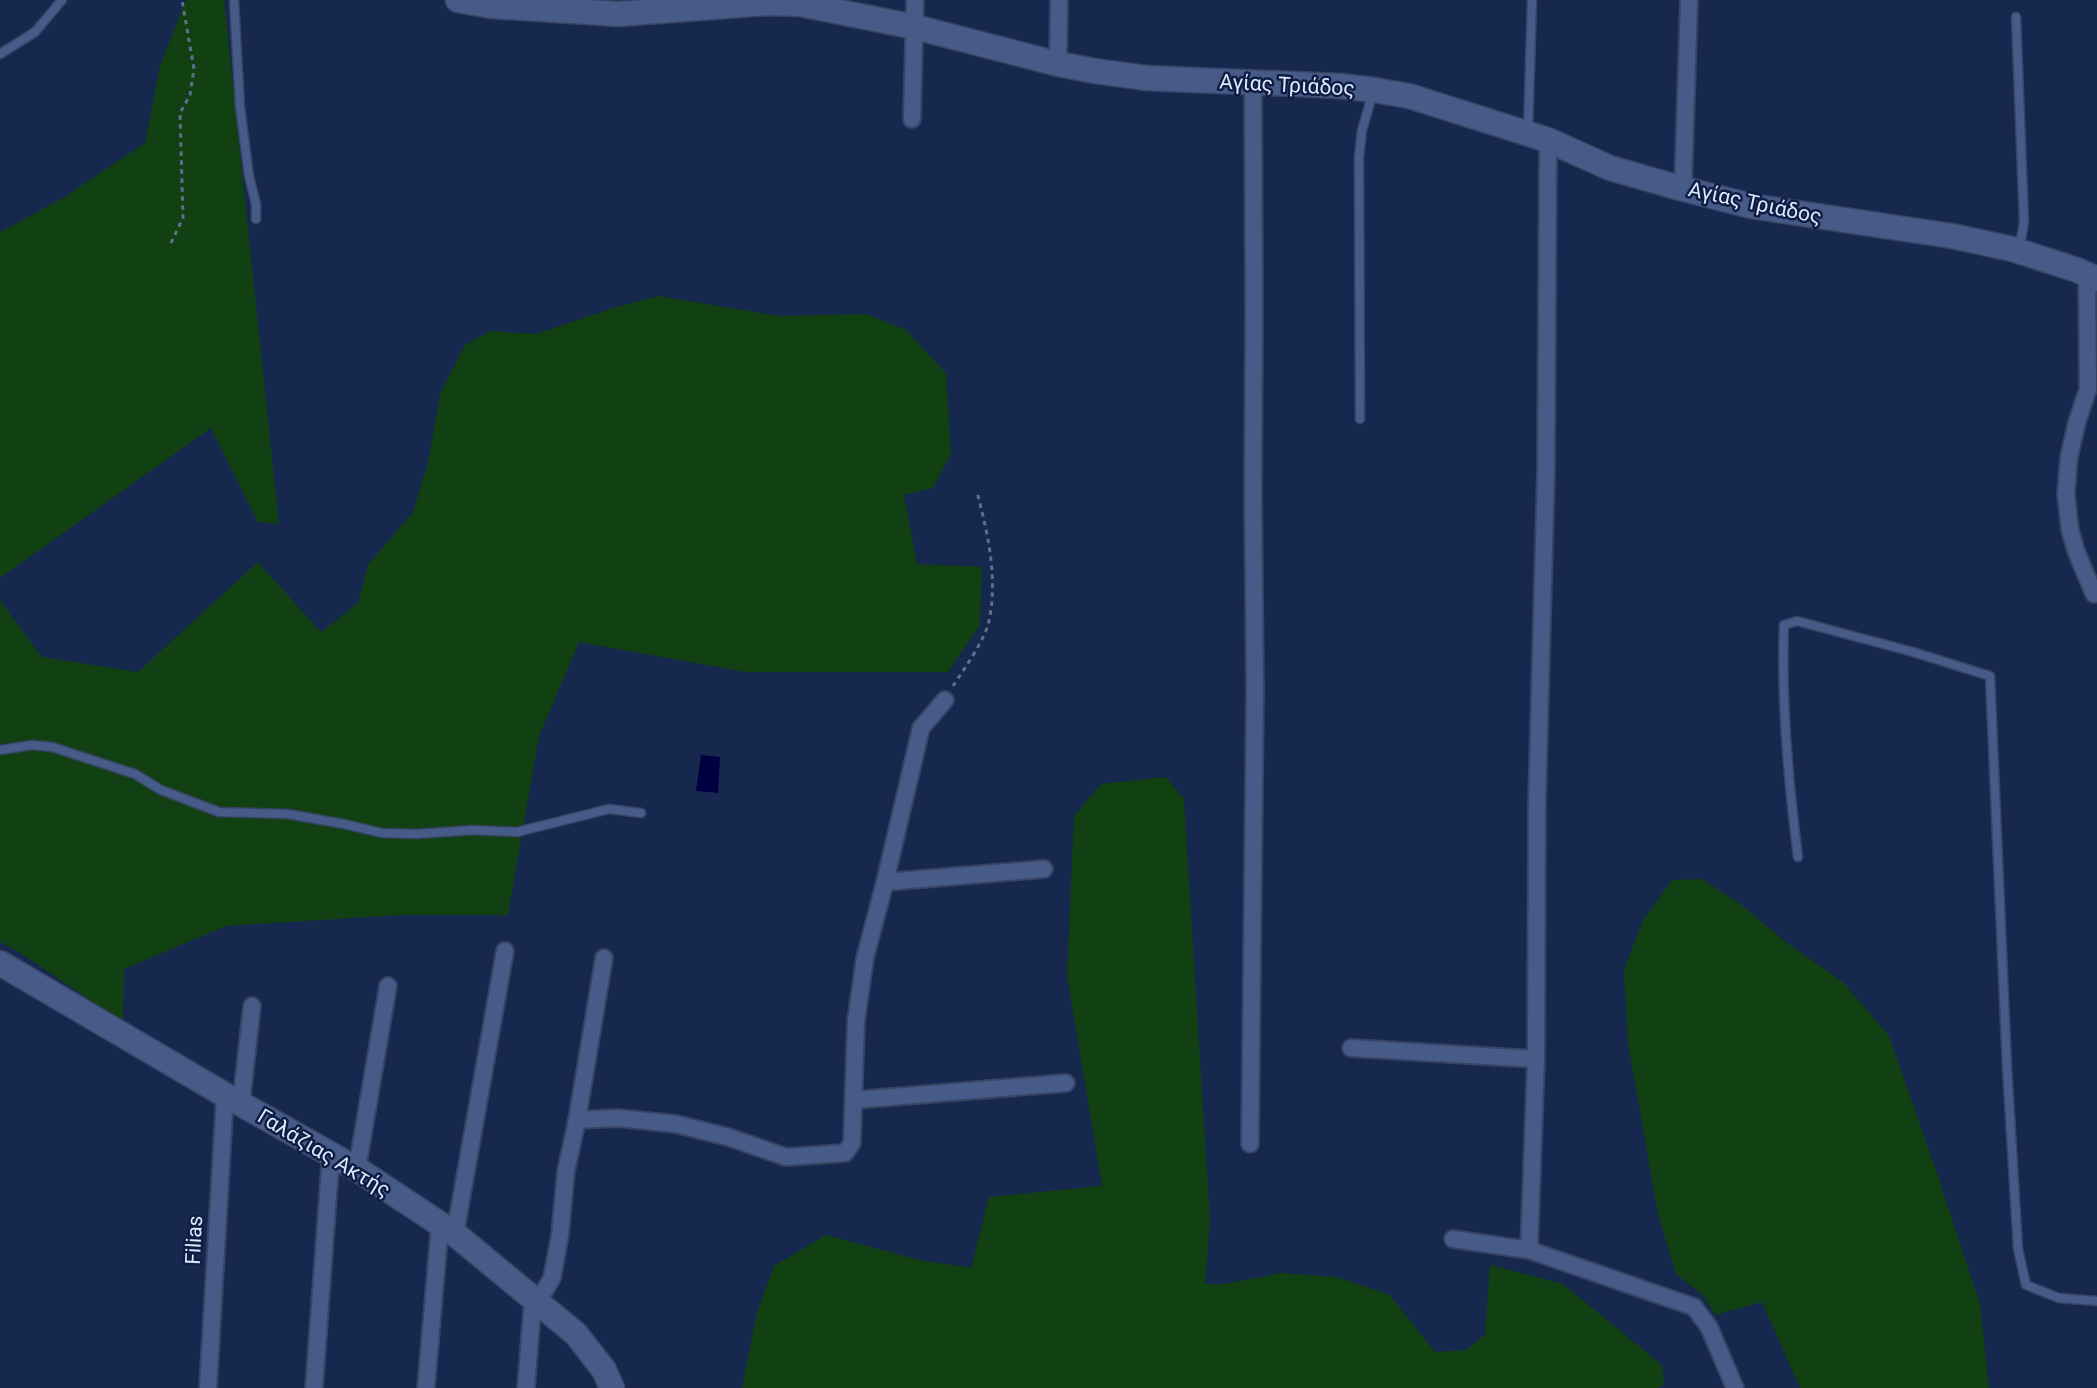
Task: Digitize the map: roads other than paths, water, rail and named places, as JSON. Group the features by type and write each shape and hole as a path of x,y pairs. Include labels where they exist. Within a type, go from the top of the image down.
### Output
{"street":[{"name":"Αγίας Τριάδος","path":"458,0 491,6 618,14 766,3 800,4 915,27 1095,72 1146,78 1374,90 1409,96 1538,137 1610,168 1751,206 1952,236 2018,251 2092,276"},
{"path":"912,119 915,0"},
{"path":"1058,64 1059,0"},
{"path":"1683,188 1689,0"},
{"path":"1250,1144 1255,702 1252,494 1254,322 1252,82"},
{"path":"1529,1250 1536,1059 1537,801 1546,470 1538,137"},
{"path":"2092,276 2088,390 2077,422 2069,457 2066,494 2070,530 2076,552 2094,594"},
{"path":"577,1120 618,1118 676,1124 728,1137 786,1157 845,1152 852,1143 856,1021 864,958 885,882 921,728 945,700"},
{"path":"885,882 1044,869"},
{"path":"426,1388 448,1229 505,951"},
{"path":"526,1388 532,1311 552,1278 560,1235 566,1171 577,1120 604,958"},
{"name":"Γαλάζιας Ακτής","path":"0,963 233,1100 357,1169 409,1206 448,1229 576,1334 604,1370 612,1388"},
{"path":"357,1169 388,986"},
{"name":"Filias","path":"208,1388 233,1100 252,1006"},
{"path":"1351,1048 1536,1059"},
{"path":"854,1100 1066,1083"},
{"path":"314,1388 331,1154"},
{"path":"1453,1239 1529,1250 1694,1308 1709,1327 1735,1388"}],"lane":[{"path":"0,54 34,32 62,0"},
{"path":"234,0 240,107 249,176 256,204 256,219"},
{"path":"1532,0 1538,137"},
{"path":"2016,17 2024,222 2018,251"},
{"path":"1360,418 1359,157 1362,130 1374,90"},
{"path":"1798,856 1790,793 1783,660 1784,625 1797,621 1913,652 1990,676 2007,1067 2018,1249 2026,1286 2059,1298 2097,1301"},
{"path":"0,750 32,746 52,747 135,774 161,790 219,812 288,814 382,833 417,834 473,830 517,832 609,809 641,813"}]}
